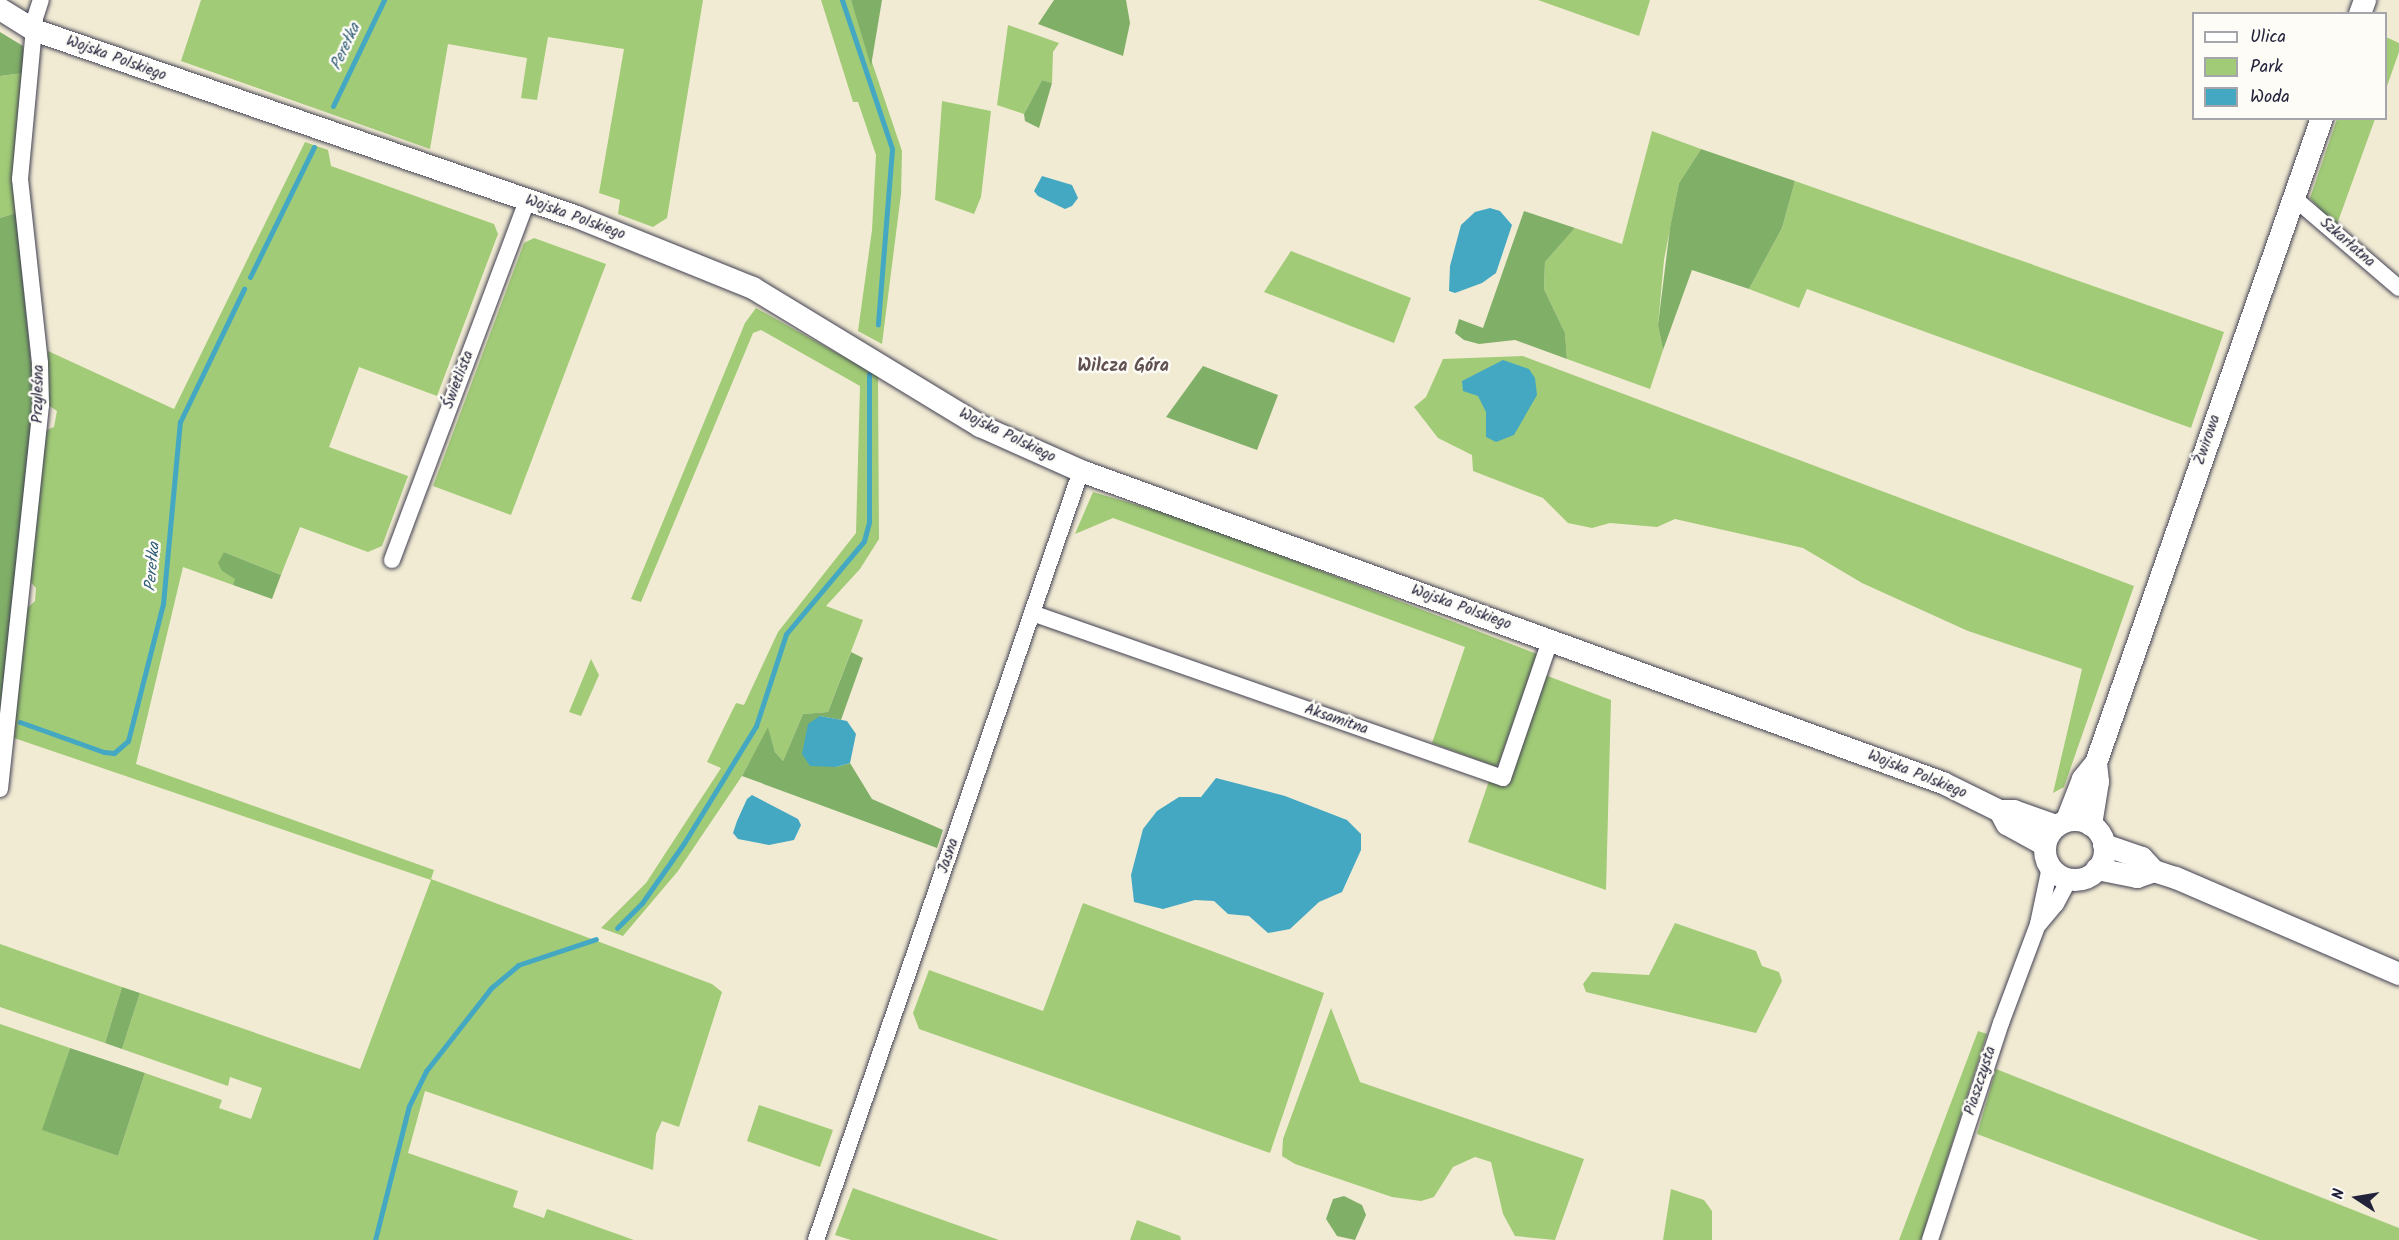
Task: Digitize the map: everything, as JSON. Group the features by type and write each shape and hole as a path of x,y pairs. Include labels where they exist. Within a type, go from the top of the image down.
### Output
{"street":[{"name":"Przyleśna","path":"0,789 40,405 40,363 20,195 34,30 41,0"},
{"name":"Wojska Polskiego","path":"0,9 34,30 527,201 753,288 980,426 1081,471 1943,783 2000,811 2014,811 2061,823"},
{"name":"Żwirowa","path":"2061,823 2083,779 2096,762 2321,120"},
{"name":"Szkarłatna","path":"2294,198 2399,288"},
{"name":"Świetlista","path":"392,560 527,201"},
{"name":"Jasna","path":"816,1240 1081,471"},
{"name":"Aksamitna","path":"1032,613 1503,778 1550,641"},
{"name":"Żwirowa","path":"2091,825 2098,782 2096,762"},
{"name":"Wojska Polskiego","path":"2000,811 2007,824 2047,856"},
{"path":"2104,845 2097,869 2087,878 2069,880 2047,856 2061,823 2091,825 2104,845 2142,858 2154,871 2199,887 2399,974"},
{"name":"Piaszczysta","path":"1930,1240 1997,1033 2038,924 2047,856"},
{"path":"2097,869 2137,877 2154,871"},
{"name":"Piaszczysta","path":"2038,924 2056,904 2069,880"}],"green space":[{"path":"201,0 703,0 667,218 653,227 618,214 620,200 599,193 624,49 548,37 537,100 521,98 527,58 448,44 430,149 181,61"},
{"path":"821,0 851,0 902,151 901,194 882,344 858,331 872,230 876,155 858,102 853,102"},
{"path":"851,0 882,0 871,66"},
{"path":"1054,0 1126,0 1130,23 1123,56 1038,24"},
{"path":"1538,0 1650,0 1639,36"},
{"path":"1008,25 1059,43 1053,52 1052,83 1042,80 1024,114 997,105"},
{"path":"0,32 23,46 24,73 0,76"},
{"path":"2387,37 2399,43 2399,52 2387,86"},
{"path":"24,73 16,213 0,218 0,76"},
{"path":"1042,80 1052,83 1039,128 1025,121 1024,114"},
{"path":"942,101 991,111 981,197 974,214 935,200"},
{"path":"2337,120 2375,120 2336,227 2310,198"},
{"path":"1652,131 1701,149 1679,183 1664,260 1658,325 1663,350 1650,389 1567,359 1565,333 1544,289 1545,262 1575,228 1622,244"},
{"path":"305,142 328,150 331,166 494,224 498,234 437,396 359,367 329,447 408,476 382,546 368,552 300,527 281,575 224,552 222,571 236,579 233,585 183,567 136,764 434,870 431,879 712,984 722,992 679,1127 662,1121 656,1134 653,1170 425,1091 408,1153 518,1191 513,1207 544,1218 547,1209 634,1240 0,1240 0,1024 70,1048 43,1130 118,1156 145,1073 222,1100 219,1108 251,1119 262,1088 230,1077 228,1086 122,1049 140,993 360,1069 431,880 14,738 26,609 35,601 36,588 28,579 42,432 54,427 57,411 48,405 48,351 174,409"},
{"path":"1701,149 1795,181 1782,228 1749,289 1692,270 1663,350 1658,325 1670,228 1679,183"},
{"path":"1795,181 2224,332 2191,428 1807,289 1799,308 1749,289 1782,228"},
{"path":"1524,211 1575,228 1545,262 1544,289 1565,333 1567,359 1515,340 1479,344 1464,340 1455,333 1459,319 1483,328"},
{"path":"16,213 35,402 0,757 0,218"},
{"path":"534,238 606,264 511,515 433,486 524,243"},
{"path":"1291,251 1411,298 1394,343 1264,292"},
{"path":"756,308 878,376 879,539 860,569 826,606 863,620 828,712 803,714 783,761 775,752 768,728 742,776 678,871 623,936 601,928 646,883 721,768 707,762 736,703 744,705 778,632 856,533 860,386 761,330 753,333 641,602 631,599 745,323"},
{"path":"1523,356 2134,586 2064,787 2053,793 2082,669 1968,631 1862,583 1803,548 1675,519 1657,527 1610,523 1592,528 1568,523 1543,498 1473,471 1472,455 1438,438 1414,407 1426,397 1443,359"},
{"path":"1203,366 1278,395 1257,450 1166,417"},
{"path":"1093,492 1151,509 1152,506 1537,654 1499,763 1495,766 1432,743 1465,647 1113,518 1075,534"},
{"path":"224,552 281,575 272,599 233,585 235,579 222,571 218,563"},
{"path":"851,652 863,658 841,720 820,716 836,767 850,763 872,799 943,830 937,848 742,776 768,727 775,752 783,761 803,714 828,712"},
{"path":"591,659 599,675 581,716 569,712"},
{"path":"1545,675 1611,700 1606,890 1468,842 1489,781 1507,787"},
{"path":"1083,903 1324,993 1270,1153 919,1029 913,1013 929,970 1043,1011"},
{"path":"1675,923 1756,951 1762,966 1779,972 1782,981 1756,1033 1586,992 1583,984 1592,972 1649,975"},
{"path":"0,944 122,987 105,1043 0,1007"},
{"path":"122,987 140,993 122,1049 105,1043"},
{"path":"1331,1008 1360,1082 1584,1159 1555,1240 1515,1236 1503,1214 1491,1162 1475,1157 1453,1167 1434,1197 1421,1201 1392,1197 1295,1164 1282,1156 1283,1139"},
{"path":"1978,1031 1987,1034 1921,1240 1899,1240"},
{"path":"70,1048 145,1073 118,1156 42,1130"},
{"path":"1996,1069 2399,1228 2399,1240 2259,1240 1977,1134"},
{"path":"759,1105 833,1130 820,1167 747,1141"},
{"path":"853,1188 999,1240 851,1240 835,1235"},
{"path":"1671,1189 1704,1200 1712,1211 1712,1240 1663,1240"},
{"path":"1344,1196 1362,1205 1366,1215 1355,1240 1337,1236 1326,1219 1333,1199"},
{"path":"1137,1220 1180,1236 1181,1240 1130,1240"}],"water":[{"path":"1042,176 1072,185 1078,198 1072,206 1065,209 1038,196 1034,191"},
{"path":"1490,208 1500,211 1512,225 1496,273 1482,283 1455,293 1449,291 1450,266 1461,225 1475,212"},
{"path":"1503,360 1529,369 1535,378 1537,395 1514,435 1496,442 1486,437 1486,412 1478,396 1463,391 1462,381"},
{"path":"820,716 847,721 856,734 850,763 836,767 810,766 802,754 808,724"},
{"path":"1216,778 1285,796 1347,820 1361,834 1361,850 1342,892 1319,902 1290,929 1268,933 1249,916 1228,914 1214,901 1195,900 1163,909 1134,902 1131,875 1143,829 1157,811 1179,797 1201,797"},
{"path":"752,795 798,819 801,825 794,840 769,845 738,839 733,833 747,799"}],"waterway":[{"name":"Perełka","path":"333,106 384,0"},
{"path":"842,0 892,149 878,324"},
{"name":"Perełka","path":"250,277 314,147"},
{"name":"Perełka","path":"20,722 104,752 114,753 128,741 163,604 180,422 244,289"},
{"path":"617,928 642,903 684,843 756,726 786,634 864,541 869,522 869,374"},
{"path":"375,1240 409,1106 426,1071 491,988 518,965 596,939"}],"district":[{"name":"Wilcza Góra","path":"1123,367"}]}
